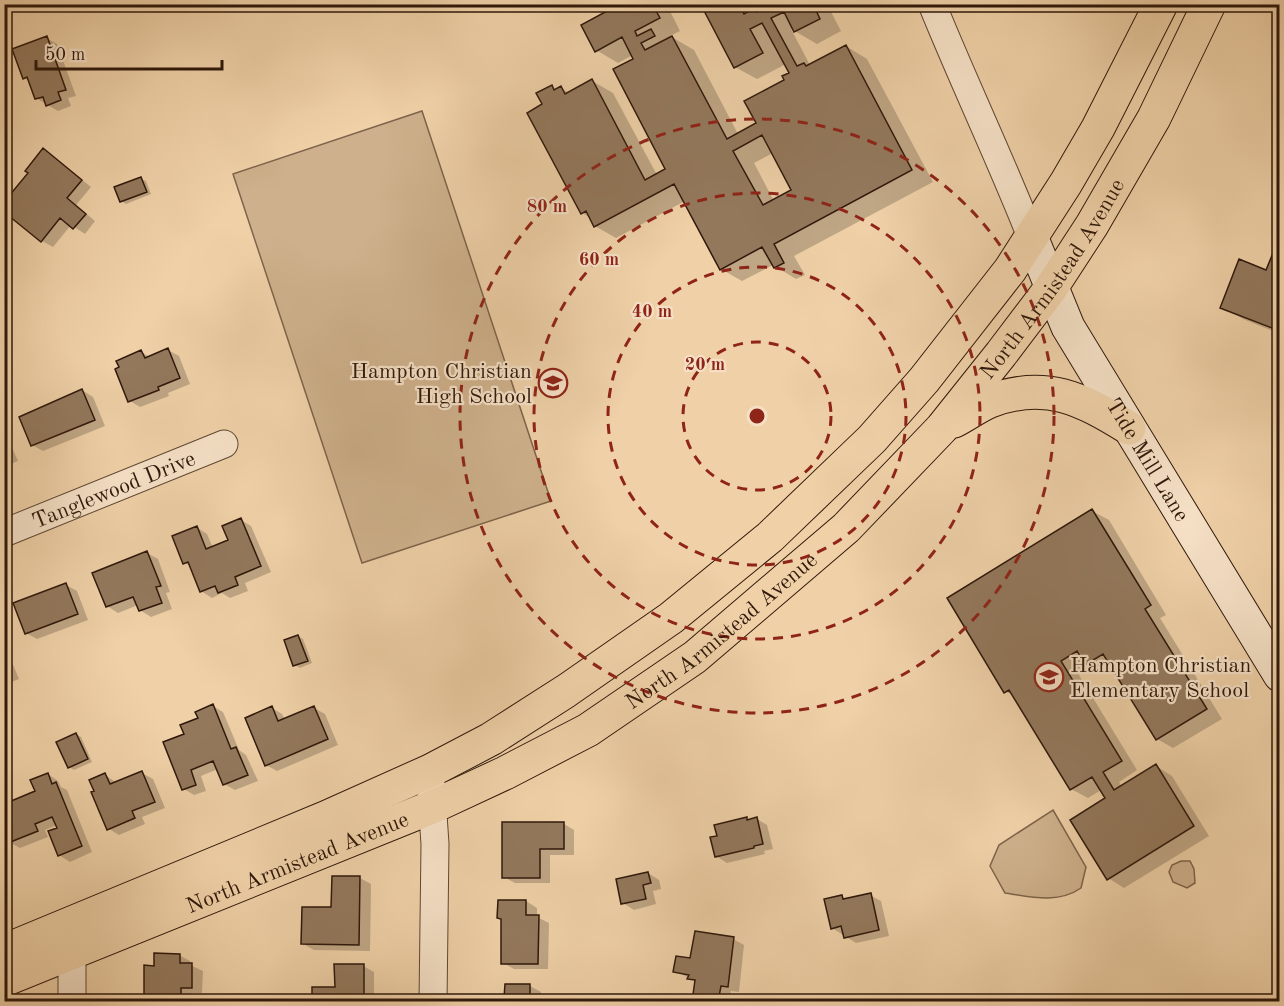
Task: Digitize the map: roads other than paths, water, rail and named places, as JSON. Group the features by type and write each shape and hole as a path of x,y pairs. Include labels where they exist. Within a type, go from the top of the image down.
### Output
{"main road":[{"name":"North Armistead Avenue","path":"4,980 68,939 430,771 491,738 566,691 671,618 770,537 872,439 924,380 1010,270 1032,239 1098,128 1161,4"},
{"name":"North Armistead Avenue","path":"4,951 68,939 432,807 505,773 588,730 695,657 846,528 942,428 1051,288 1092,225 1154,118 1209,4"},
{"path":"942,428 988,401 1015,393 1039,392 1062,394 1094,406 1129,428"}],"street":[{"path":"932,4 1032,239"},
{"name":"Tide Mill Lane","path":"1032,239 1068,327 1280,675"},
{"name":"Tanglewood Drive","path":"4,533 224,444"},
{"path":"430,771 435,844 433,1002"},
{"path":"68,939 72,1002"}],"place":[{"name":"Hampton Christian High School","path":"553,383"},
{"name":"Hampton Christian Elementary School","path":"1049,677"}]}
